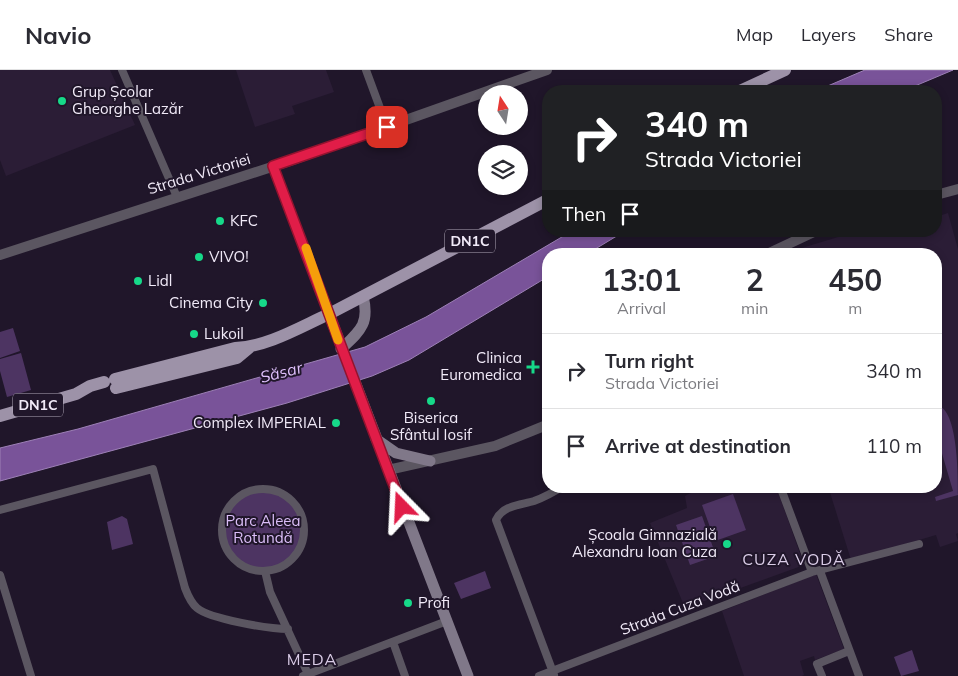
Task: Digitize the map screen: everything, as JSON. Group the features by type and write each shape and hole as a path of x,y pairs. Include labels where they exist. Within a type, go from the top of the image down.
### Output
{"main road":[{"path":"753,85 785,70"},
{"name":"DN1C","path":"0,416 76,394 90,386 110,385 237,358 249,348 329,314 542,203"},
{"path":"341,349 358,334 362,326 366,308 364,296"},
{"path":"329,314 468,676"},
{"path":"376,439 396,453 430,461"}],"street":[{"path":"122,70 177,197"},
{"path":"366,70 387,127"},
{"name":"Strada Victoriei","path":"0,255 387,127 527,73 547,70"},
{"path":"273,166 329,314"},
{"path":"942,193 958,189"},
{"path":"780,248 803,237"},
{"path":"388,470 495,446 542,427"},
{"path":"0,510 153,469 185,588 191,602 197,609 215,617 288,629"},
{"path":"260,489 274,490 292,500 300,511 304,530 302,544 292,560 280,568 266,571 246,567 235,560 224,543 222,529 225,516 233,503 247,492 260,489"},
{"path":"549,493 533,501 503,511 496,520 553,674"},
{"path":"783,493 859,676"},
{"name":"Strada Cuza Vodă","path":"539,676 553,674 816,571 919,544"},
{"path":"266,571 270,592 288,629 306,675 447,622"},
{"path":"0,575 31,676"},
{"path":"393,642 405,676"},
{"path":"822,676 817,664 849,651"}],"shaded area":[{"name":"Grup Școlar Gheorghe Lazăr","path":"0,70 110,70 135,125 6,176 0,160"},
{"path":"236,70 326,70 334,92 292,106 295,114 255,127"},
{"path":"948,213 958,249 958,533 956,534 958,541 940,547 936,535 851,560 830,493 942,493 942,248 802,248 838,237 942,237 942,215"},
{"name":"Școala Gimnazială Alexandru Ioan Cuza","path":"691,493 778,493 804,565 685,608 650,523 687,508 685,496"},
{"path":"816,574 844,649 815,660 814,656 800,661 804,675 802,676 744,676 722,611"}],"green space":[{"path":"13,328 20,351 0,358 0,332"},
{"path":"21,353 31,390 7,397 0,371 0,359"},
{"path":"942,408 950,420 956,446 958,495 936,501 935,497 953,491 942,453"},
{"name":"Parc Aleea Rotundă","path":"263,491 278,494 295,508 299,515 302,530 299,545 285,562 278,566 263,569 248,566 231,552 227,545 224,530 227,515 241,498 248,494"},
{"path":"733,494 746,530 715,541 702,505"},
{"path":"122,516 127,519 133,544 112,550 107,522"},
{"path":"702,516 716,556 690,565 676,525"},
{"path":"485,571 491,588 461,599 454,583"},
{"path":"912,650 919,671 901,676 894,657"}],"water":[{"path":"865,70 953,70 917,85 830,85"},
{"path":"562,237 615,237 597,248 543,248"},
{"name":"Săsar","path":"542,249 542,280 409,360 372,376 287,403 0,481 0,448 78,429 365,347 426,317"}],"slow traffic":[{"path":"306,248 338,340"}],"place":[{"name":"Grup Școlar Gheorghe Lazăr","path":"62,101"},
{"name":"KFC","path":"220,221"},
{"name":"VIVO!","path":"199,257"},
{"name":"Lidl","path":"138,281"},
{"name":"Cinema City","path":"263,303"},
{"name":"Lukoil","path":"194,334"},
{"name":"Clinica Euromedica","path":"533,367"},
{"name":"Biserica Sfântul Iosif","path":"431,401"},
{"name":"Complex IMPERIAL","path":"336,423"},
{"name":"Școala Gimnazială Alexandru Ioan Cuza","path":"727,544"},
{"name":"Profi","path":"408,603"}],"district":[{"name":"CUZA VODĂ","path":"794,559"},
{"name":"MEDA","path":"312,659"}],"route":[{"path":"387,127 273,166 303,241 348,367 402,507"}]}
